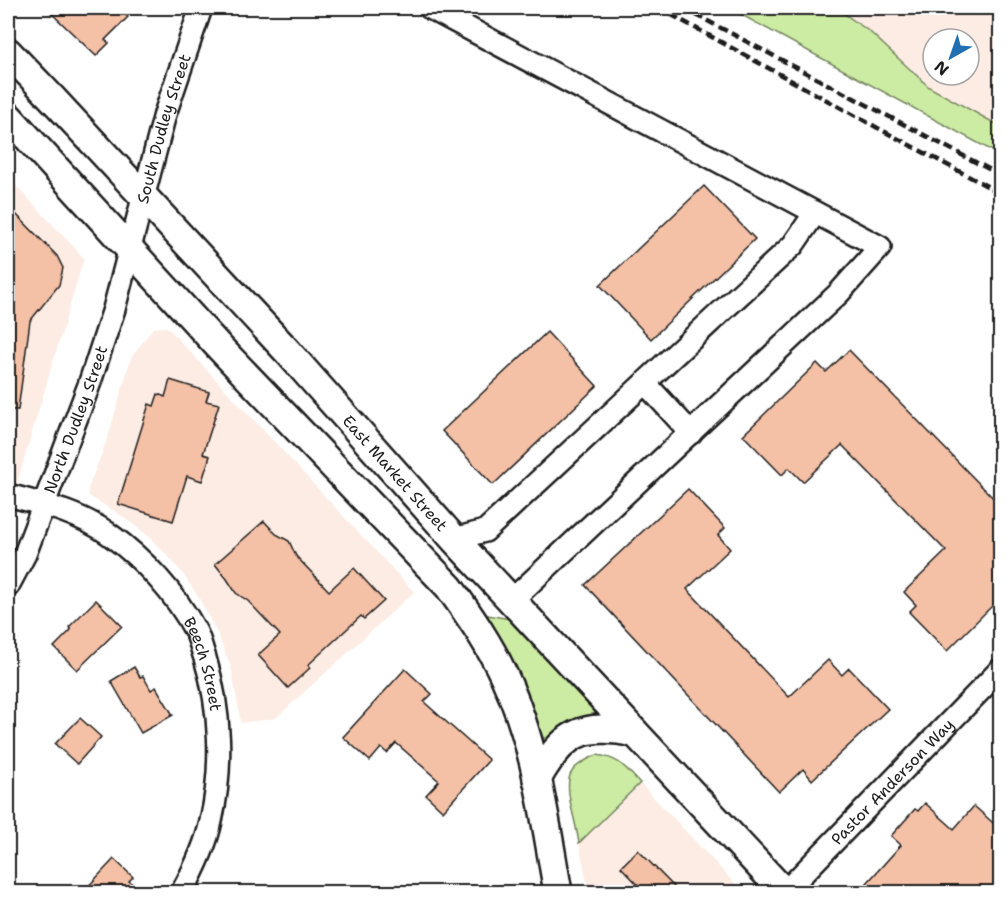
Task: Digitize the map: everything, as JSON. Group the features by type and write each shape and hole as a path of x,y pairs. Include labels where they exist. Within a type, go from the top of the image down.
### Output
{"main road":[{"name":"East Market Street","path":"8,52 288,352 454,539 785,892"},
{"path":"8,116 220,348 449,587 481,632 505,678 527,739 537,779 558,892"},
{"path":"449,587 474,601 491,606 512,600"},
{"path":"537,779 549,758 564,742 584,731 603,728 635,733"}],"street":[{"name":"South Dudley Street","path":"130,249 165,114 201,8"},
{"path":"430,8 880,247 839,293 512,600"},
{"path":"454,539 485,531 646,384 793,245 815,213"},
{"name":"North Dudley Street","path":"8,586 25,554 89,385 114,309 130,249"},
{"path":"646,384 691,433"},
{"name":"Beech Street","path":"8,495 44,504 90,522 108,533 142,560 171,595 197,634 212,681 218,723 217,783 211,821 195,867 182,892"},
{"name":"Pastor Anderson Way","path":"785,892 1000,670"}],"shaded area":[{"path":"729,8 1000,8 1000,154"},
{"path":"8,177 84,258 8,513"},
{"path":"167,327 414,592 276,718 241,723 231,667 199,598 183,574 146,534 89,496 88,489 109,434 131,358 153,328"},
{"path":"640,783 743,892 589,892 579,843"}],"green space":[{"path":"729,8 836,8 870,32 921,80 921,87 929,87 994,123 1000,122 1000,155"},
{"path":"488,615 510,619 594,707 595,714 591,719 549,740 540,736 486,619"},
{"path":"597,755 616,761 640,783 579,843 569,796 570,774 579,764"}],"building":[{"path":"46,8 119,8 128,17 105,40 109,43 96,56"},
{"path":"704,186 755,239 651,339 600,285"},
{"path":"8,206 57,256 63,268 59,285 30,321 18,410 8,410"},
{"path":"547,332 597,386 493,485 442,431"},
{"path":"849,350 1000,505 1000,598 947,651 909,612 916,605 904,592 946,551 842,445 803,482 789,468 782,475 743,435 817,363 826,372"},
{"path":"170,380 209,392 206,401 219,404 203,454 210,456 202,481 187,476 173,521 118,504 149,404 154,406 158,394 165,397"},
{"path":"688,489 725,528 718,535 730,549 687,589 789,697 828,660 842,675 849,668 888,709 812,780 803,769 779,792 585,585"},
{"path":"264,521 276,534 289,541 296,556 329,591 354,568 384,601 364,619 361,616 308,665 310,668 288,688 258,655 280,635 248,601 236,593 215,564"},
{"path":"96,600 122,626 77,670 54,647 71,630 69,627"},
{"path":"134,667 140,677 143,676 151,690 156,687 173,715 141,733 111,681"},
{"path":"405,669 432,694 424,702 489,760 443,811 426,795 439,781 396,743 387,753 381,748 370,761 343,737"},
{"path":"80,718 101,737 77,764 55,744"},
{"path":"925,803 954,829 974,806 1000,829 1000,892 859,892 901,845 891,836 915,809 918,811"},
{"path":"638,850 679,892 645,892 621,867"},
{"path":"114,859 133,877 129,881 142,892 83,892"}],"railway":[{"path":"659,8 1000,193"},
{"path":"683,8 1000,175"}]}
